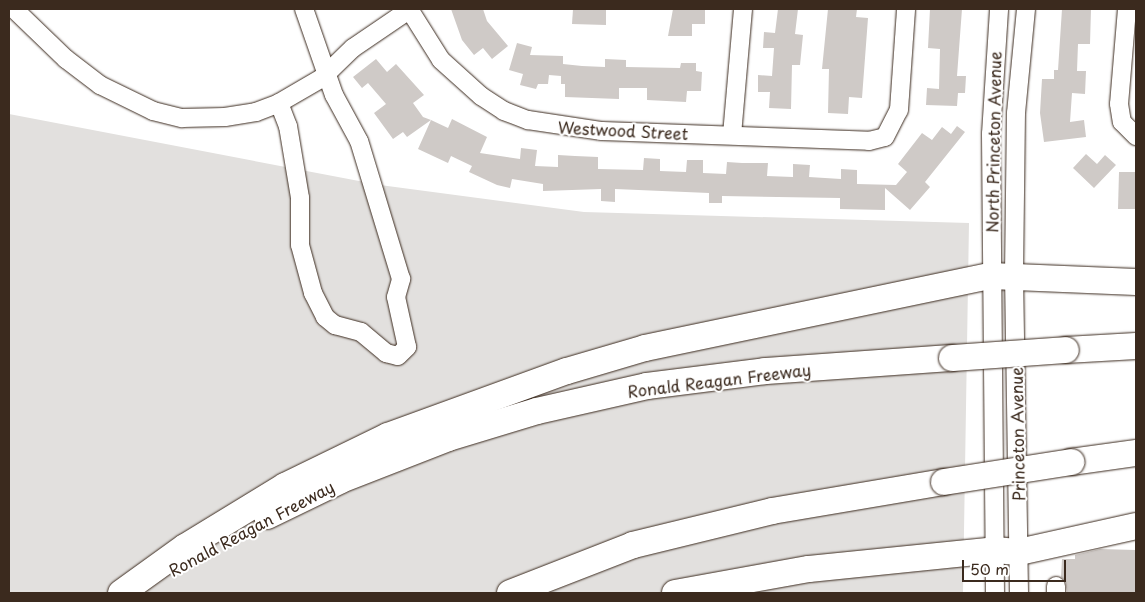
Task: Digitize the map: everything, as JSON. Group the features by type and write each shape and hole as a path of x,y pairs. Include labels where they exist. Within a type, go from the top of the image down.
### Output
{"highway":[{"path":"121,593 185,547 285,486 388,436 567,371 645,348 1003,276 1136,282"},
{"name":"Ronald Reagan Freeway","path":"134,593 211,547 341,480 448,438 537,411 667,384 765,371 1136,346"},
{"path":"510,593 633,545 772,511 944,482 1136,453"},
{"path":"675,593 810,569 1007,551 1136,526"}],"street":[{"path":"14,9 66,58 126,101 152,112 182,118 256,112 279,103 326,74 384,24 409,9"},
{"path":"279,103 288,126 300,198 300,245 313,293 325,317 335,325 361,332 386,353 398,356 407,347 396,297 401,279 358,141 326,74 304,9"},
{"name":"Westwood Street","path":"409,9 441,60 481,96 504,111 528,120 602,131 869,141 885,136 899,110 906,9"},
{"path":"732,135 743,9"},
{"name":"North Princeton Avenue","path":"999,9 992,108 1003,276"},
{"name":"North Princeton Avenue","path":"1003,276 1026,9"},
{"path":"1127,9 1119,104 1122,122 1135,136"},
{"name":"Princeton Avenue","path":"1003,276 1007,551 1019,593"},
{"name":"Princeton Avenue","path":"995,593 1007,551 1003,276"}],"shaded area":[{"path":"9,114 380,185 584,212 969,223 963,593 9,593"}],"building":[{"path":"451,9 483,9 487,21 508,46 492,59 483,48 474,55 462,40"},
{"path":"573,9 606,9 606,25 572,24"},
{"path":"673,9 705,9 705,24 692,24 692,36 668,36"},
{"path":"778,9 798,9 795,34 803,35 800,65 792,65 791,109 769,108 770,92 758,92 758,75 772,76 774,48 763,48 764,32 775,33"},
{"path":"828,9 857,9 856,17 868,18 862,98 849,97 848,114 828,113 829,69 822,69"},
{"path":"930,9 962,9 957,76 966,76 965,93 958,93 957,106 926,105 927,88 939,89 940,49 928,48"},
{"path":"1062,9 1091,9 1090,44 1078,44 1077,71 1086,71 1085,94 1072,93 1070,122 1084,120 1086,137 1044,142 1040,113 1042,79 1054,79 1054,70 1058,70"},
{"path":"517,43 532,47 530,55 563,56 563,64 605,67 605,59 626,60 626,67 680,68 681,63 696,63 696,71 702,72 701,91 687,91 686,102 647,100 647,88 619,88 619,99 565,97 565,84 561,84 561,76 549,75 548,84 538,84 536,89 520,85 523,74 509,70"},
{"path":"376,59 387,72 396,64 424,95 413,103 423,117 431,120 407,137 403,132 393,139 374,113 386,104 368,83 362,88 353,77"},
{"path":"452,119 487,137 480,153 520,159 521,148 537,150 535,166 558,167 558,155 598,157 598,169 643,170 644,158 660,159 660,171 686,172 687,160 703,160 703,173 726,174 727,162 768,163 767,176 793,177 793,164 810,165 809,177 841,179 841,169 857,170 857,184 896,185 907,172 898,164 922,133 932,140 942,127 951,134 957,126 965,132 925,182 930,187 910,210 885,188 885,210 840,209 840,198 722,196 722,203 709,203 709,193 615,189 615,202 601,201 601,189 543,191 543,184 512,179 510,188 497,185 469,172 472,166 451,156 448,163 418,149 431,120 448,128"},
{"path":"1086,154 1097,164 1105,155 1116,165 1094,188 1073,168"},
{"path":"1119,172 1136,172 1135,209 1118,209"},
{"path":"1100,549 1136,550 1136,593 1067,593 1065,581 1061,577 1062,559 1075,559 1075,555"}]}
